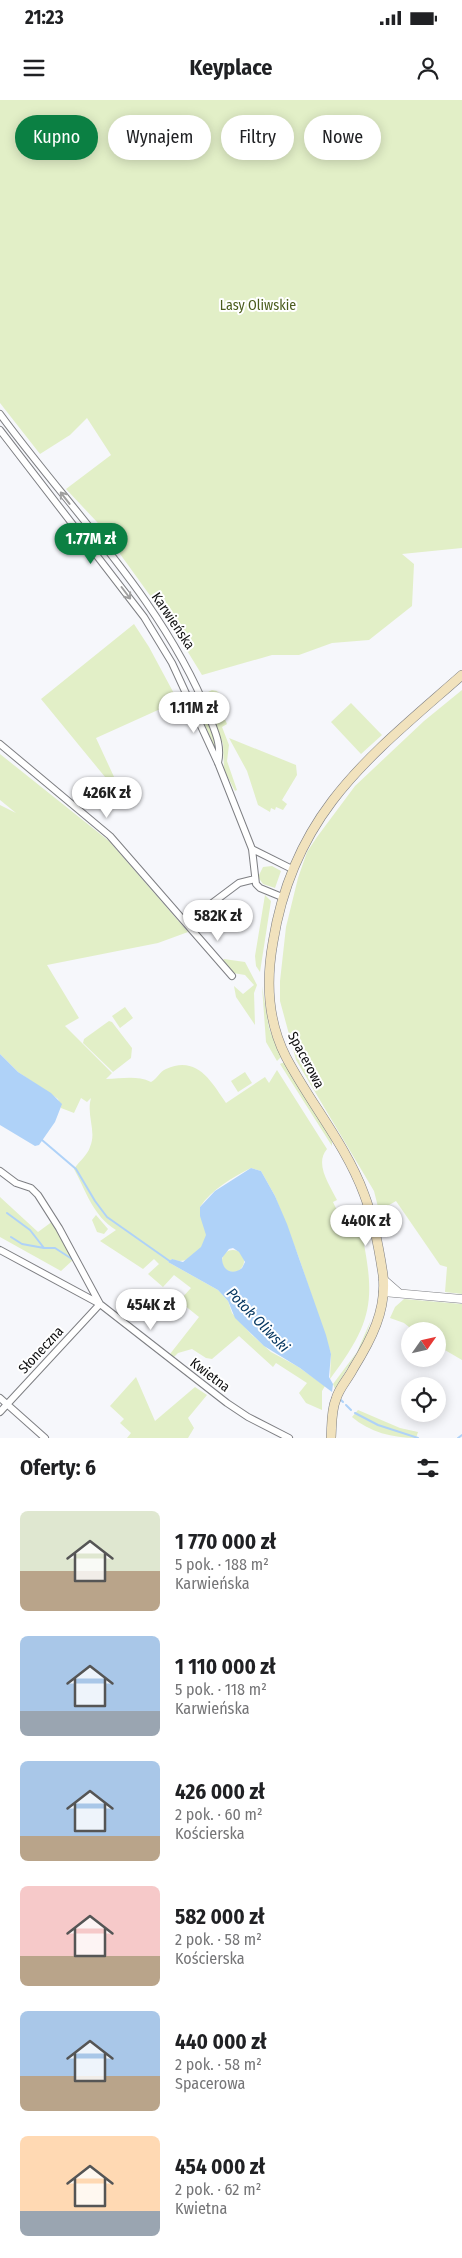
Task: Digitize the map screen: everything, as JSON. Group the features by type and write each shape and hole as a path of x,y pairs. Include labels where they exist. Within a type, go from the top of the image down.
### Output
{"main road":[{"name":"Spacerowa","path":"332,1438 333,1410 338,1393 376,1328 383,1292 383,1279 378,1246 364,1192 352,1168 286,1057 274,1026 269,982 270,958 282,897 292,869 323,812 350,778 462,675"}],"street":[{"name":"Karwieńska","path":"0,414 132,584 184,660 220,743 218,763"},
{"name":"Karwieńska","path":"0,430 149,625 189,697 218,763 252,849 255,880"},
{"path":"0,744 110,836 187,922 232,976"},
{"path":"252,849 270,860 292,869"},
{"path":"255,868 270,860"},
{"path":"187,922 239,883 255,880 260,888 282,897"},
{"name":"Kwietna","path":"0,1171 10,1180 31,1188 38,1195 100,1304"},
{"name":"Kwietna","path":"0,1250 100,1304 212,1393 248,1418 288,1438"},
{"path":"383,1279 399,1293"},
{"path":"383,1292 462,1299"},
{"name":"Słoneczna","path":"0,1412 100,1304"},
{"path":"0,1398 45,1438"}],"green space":[{"name":"Lasy Oliwskie","path":"0,100 462,100 462,548 402,554 414,564 412,606 369,640 332,643 299,655 272,655 202,675 172,626 97,522 66,489 111,455 87,418 70,435 40,454 0,403"},
{"path":"134,624 149,647 178,701 96,738 121,792 119,794 41,699"},
{"path":"212,690 217,691 220,695 216,698 227,724 222,727 229,745 227,761 237,790 235,791 224,770 223,744 205,700 206,693"},
{"path":"462,690 462,1294 445,1292 447,1267 440,1265 396,1201 379,1211 374,1191 296,1060 280,1001 280,981 286,927 298,878 307,852 355,786 424,721"},
{"path":"197,695 217,742 217,753 194,699"},
{"path":"351,703 382,735 361,754 331,722"},
{"path":"229,738 296,765 297,775 282,800 287,804 283,810 276,807 275,810 271,808 270,812 258,805 247,771"},
{"path":"0,754 109,841 188,932 158,943 47,965 79,1018 65,1026 112,1073 106,1079 134,1078 151,1082 166,1069 186,1065 202,1072 215,1086 226,1103 265,1077 269,1083 277,1070 327,1149 322,1161 324,1174 337,1200 333,1202 340,1217 343,1216 354,1224 360,1224 368,1270 369,1289 368,1306 364,1322 345,1358 330,1379 331,1354 299,1258 275,1196 261,1171 251,1168 230,1180 210,1195 200,1207 206,1231 206,1239 201,1249 192,1257 182,1261 172,1259 168,1262 218,1290 228,1301 232,1313 252,1335 271,1352 297,1366 325,1386 322,1391 322,1410 306,1403 299,1393 307,1383 276,1363 273,1367 239,1336 212,1359 206,1358 192,1349 178,1353 174,1357 170,1354 199,1317 179,1301 191,1288 174,1275 163,1287 148,1274 159,1264 154,1259 143,1269 100,1241 116,1230 101,1218 86,1194 74,1169 87,1153 92,1141 91,1098 87,1102 81,1098 74,1113 61,1108 58,1099 18,1072 0,1054 0,805 16,813 0,800"},
{"path":"272,866 281,871 275,888 263,884 258,877 263,867"},
{"path":"265,895 271,901 260,972 256,966 255,956"},
{"path":"224,959 245,962 257,985 254,993 255,1025 236,997 234,986 243,994 254,985 245,975 233,973"},
{"path":"262,986 269,1028 281,1057 277,1061 266,1042"},
{"path":"125,1007 133,1018 120,1028 112,1016"},
{"path":"109,1021 112,1022 132,1048 131,1058 113,1072 83,1043 84,1039"},
{"path":"285,1063 332,1141 332,1146 280,1064"},
{"path":"245,1072 252,1083 238,1092 231,1081"},
{"path":"0,1197 38,1232 53,1221 74,1259 61,1271 0,1237"},
{"path":"96,1215 108,1229 104,1234 97,1232 92,1220"},
{"path":"229,1250 237,1250 244,1257 244,1265 237,1272 229,1272 222,1265 222,1257"},
{"path":"404,1299 462,1304 462,1360 446,1351 446,1322 401,1322 390,1318 395,1307"},
{"path":"371,1320 365,1339 335,1389 333,1384 357,1352"},
{"path":"136,1377 155,1421 195,1387 207,1395 188,1418 194,1428 188,1438 127,1438 131,1433 120,1423 124,1419 110,1406"},
{"path":"358,1410 400,1428 418,1432 416,1438 399,1437 366,1427 352,1417"}],"water":[{"path":"0,1054 18,1072 51,1093 62,1104 55,1122 39,1145 35,1146 0,1125"},
{"path":"251,1168 261,1171 275,1196 287,1224 326,1335 331,1354 329,1377 333,1384 332,1392 300,1368 264,1346 235,1318 228,1301 218,1290 168,1262 172,1259 183,1262 201,1247 206,1235 200,1216 200,1207 215,1191","holes":["233,1248 239,1252 245,1262 242,1268 235,1272 226,1269 222,1262 222,1258 229,1249"]}],"waterway":[{"name":"Potok Oliwski","path":"42,1140 76,1169 107,1217 171,1262"},
{"path":"7,1213 30,1230 44,1248 55,1248 72,1259"},
{"path":"11,1237 22,1244 44,1248"},
{"name":"Potok Oliwski","path":"346,1405 351,1410"},
{"name":"Potok Oliwski","path":"355,1413 378,1425 418,1438"},
{"name":"Potok Oliwski","path":"458,1438 462,1435"}]}
